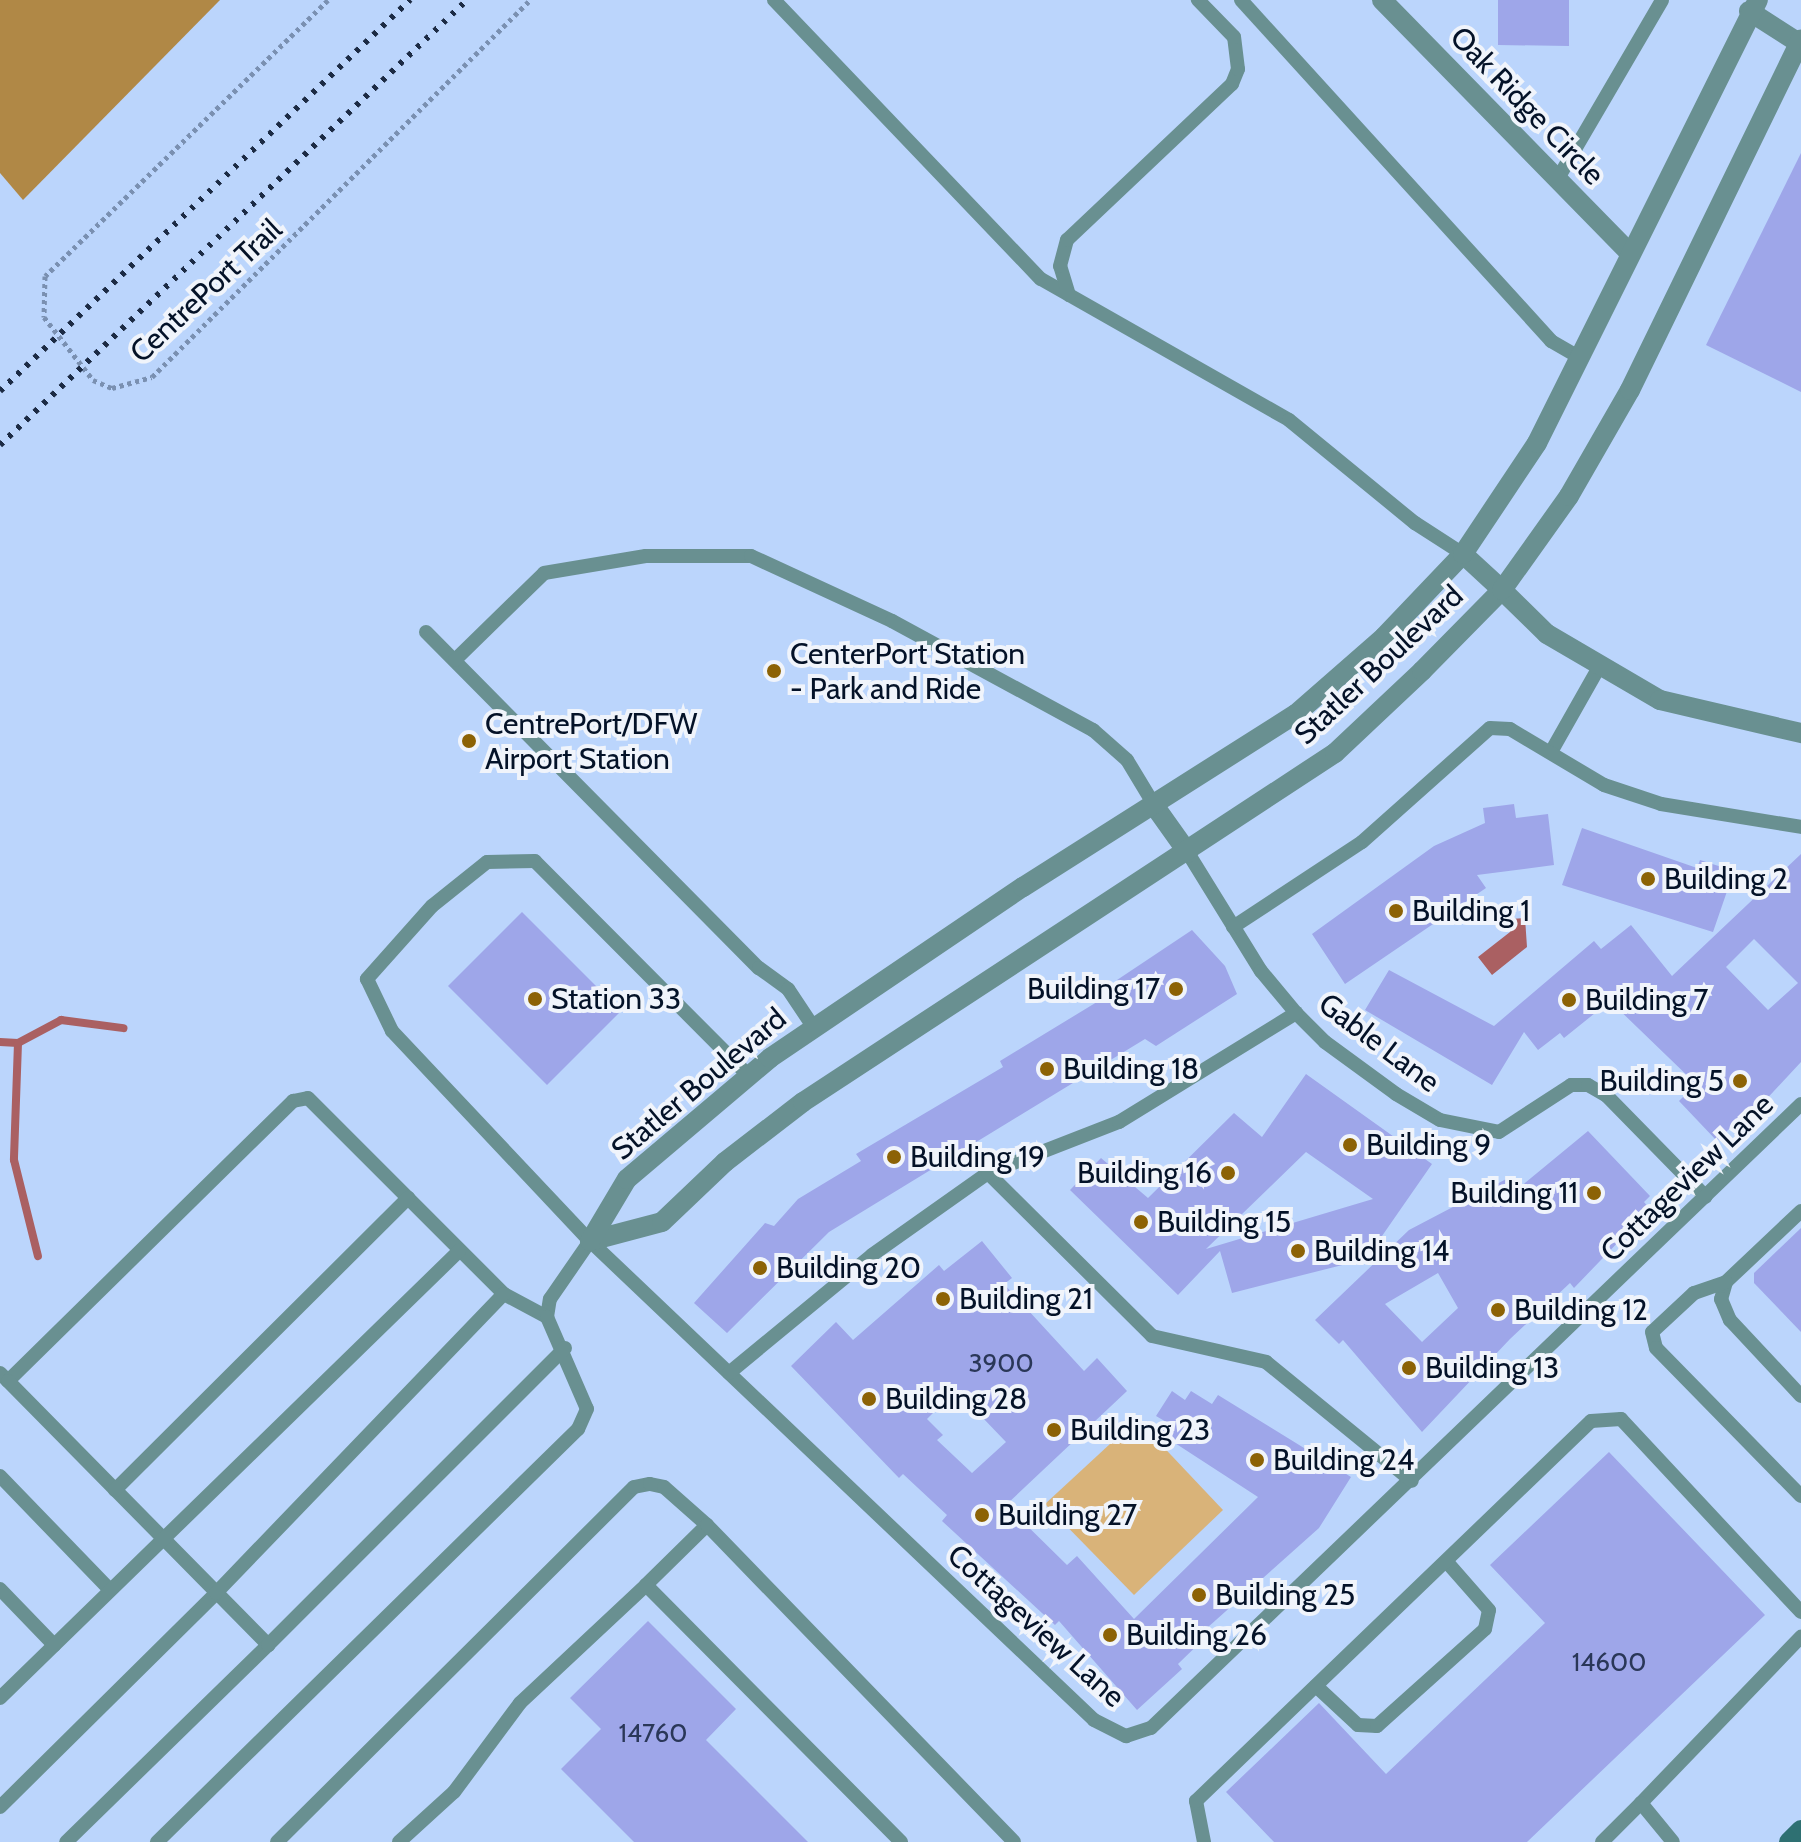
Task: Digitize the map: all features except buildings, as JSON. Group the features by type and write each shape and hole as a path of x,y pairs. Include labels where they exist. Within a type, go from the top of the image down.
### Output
{"main road":[{"path":"1789,1842 1801,1830"}],"street":[{"name":"Oak Ridge Circle","path":"1382,0 1630,253"},
{"name":"Statler Boulevard","path":"590,1241 627,1179 749,1076 814,1028 1023,887 1156,808 1296,714 1384,637 1463,554 1537,443 1753,6"},
{"path":"1753,6 1800,42"},
{"name":"Statler Boulevard","path":"590,1241 662,1222 725,1162 803,1102 993,972 1188,853 1335,753 1502,590 1569,496 1630,390 1800,42"},
{"path":"1463,554 1547,634 1660,700 1801,733"},
{"path":"1156,808 1188,853"}],"lane":[{"path":"774,0 1025,266 1069,295 1289,420 1415,523 1463,554"},
{"path":"1069,295 1060,266 1067,240 1232,84 1238,69 1234,37 1198,0"},
{"path":"1241,0 1551,341 1581,358"},
{"path":"1557,180 1662,0"},
{"path":"455,660 544,573 646,556 751,556 892,621 1093,730 1127,760 1156,808"},
{"path":"426,632 759,968 788,989 814,1028"},
{"path":"1551,752 1599,667"},
{"path":"1233,927 1362,842 1490,728 1510,729 1604,785 1661,804 1801,827"},
{"name":"Gable Lane","path":"1188,853 1233,927 1296,1013 1396,1094 1440,1120 1470,1129 1499,1132 1571,1085 1588,1085 1607,1096 1706,1197"},
{"name":"Cottageview Lane","path":"749,1076 535,861 487,862 432,906 367,979 392,1031 590,1241 1094,1720 1126,1736 1151,1728 1412,1481 1801,1104"},
{"path":"729,1373 872,1255 988,1173 1119,1122 1296,1013"},
{"path":"157,1842 578,1429 587,1409 565,1348 547,1317 504,1294 323,1109 308,1098 293,1101 4,1377 268,1645"},
{"path":"988,1173 1152,1336 1266,1362 1412,1481"},
{"path":"115,1490 408,1198"},
{"path":"1801,1211 1726,1282 1694,1293 1652,1332 1656,1348 1801,1496"},
{"path":"547,1317 550,1299 590,1241"},
{"path":"0,1698 459,1251"},
{"path":"1726,1282 1721,1299 1730,1320 1801,1396"},
{"path":"0,1807 216,1593 504,1294"},
{"path":"66,1842 565,1348"},
{"path":"1204,1842 1196,1801 1591,1421 1621,1419 1801,1612"},
{"path":"0,1476 110,1590"},
{"path":"277,1842 634,1487 664,1487 707,1525 1014,1842"},
{"path":"399,1842 454,1792 520,1703 707,1525"},
{"path":"1316,1686 1358,1725 1377,1726 1485,1629 1489,1610 1446,1561"},
{"path":"646,1585 901,1842"},
{"path":"0,1589 54,1645"},
{"path":"1602,1842 1801,1637"},
{"path":"1641,1803 1673,1842"}],"path":[{"name":"CentrePort Trail","path":"328,0 45,276 44,317 93,380 112,388 152,377 530,0"}],"shaded area":[{"path":"0,0 220,0 23,200 0,173"},
{"path":"1525,918 1527,947 1492,975 1478,957 1510,932 1511,919"},
{"path":"1137,1419 1223,1510 1134,1595 1045,1504"}],"waterway":[{"path":"0,1042 18,1043 61,1020 123,1028"},
{"path":"18,1043 14,1160 38,1256"}],"railway":[{"path":"0,391 410,0"},
{"path":"0,445 467,0"}],"place":[{"name":"CenterPort Station - Park and Ride","path":"774,671"},
{"name":"CentrePort/DFW Airport Station","path":"469,741"},
{"name":"Building 2","path":"1648,879"},
{"name":"Building 1","path":"1396,911"},
{"name":"Building 17","path":"1176,989"},
{"name":"Station 33","path":"535,999"},
{"name":"Building 7","path":"1569,1000"},
{"name":"Building 18","path":"1047,1069"},
{"name":"Building 5","path":"1740,1081"},
{"name":"Building 9","path":"1350,1145"},
{"name":"Building 19","path":"894,1157"},
{"name":"Building 16","path":"1228,1173"},
{"name":"Building 11","path":"1594,1193"},
{"name":"Building 15","path":"1141,1222"},
{"name":"Building 14","path":"1298,1251"},
{"name":"Building 20","path":"760,1268"},
{"name":"Building 21","path":"943,1299"},
{"name":"Building 12","path":"1498,1310"},
{"name":"Building 13","path":"1409,1368"},
{"name":"Building 28","path":"869,1399"},
{"name":"Building 23","path":"1054,1430"},
{"name":"Building 24","path":"1257,1460"},
{"name":"Building 27","path":"982,1515"},
{"name":"Building 25","path":"1199,1595"},
{"name":"Building 26","path":"1110,1635"}]}
